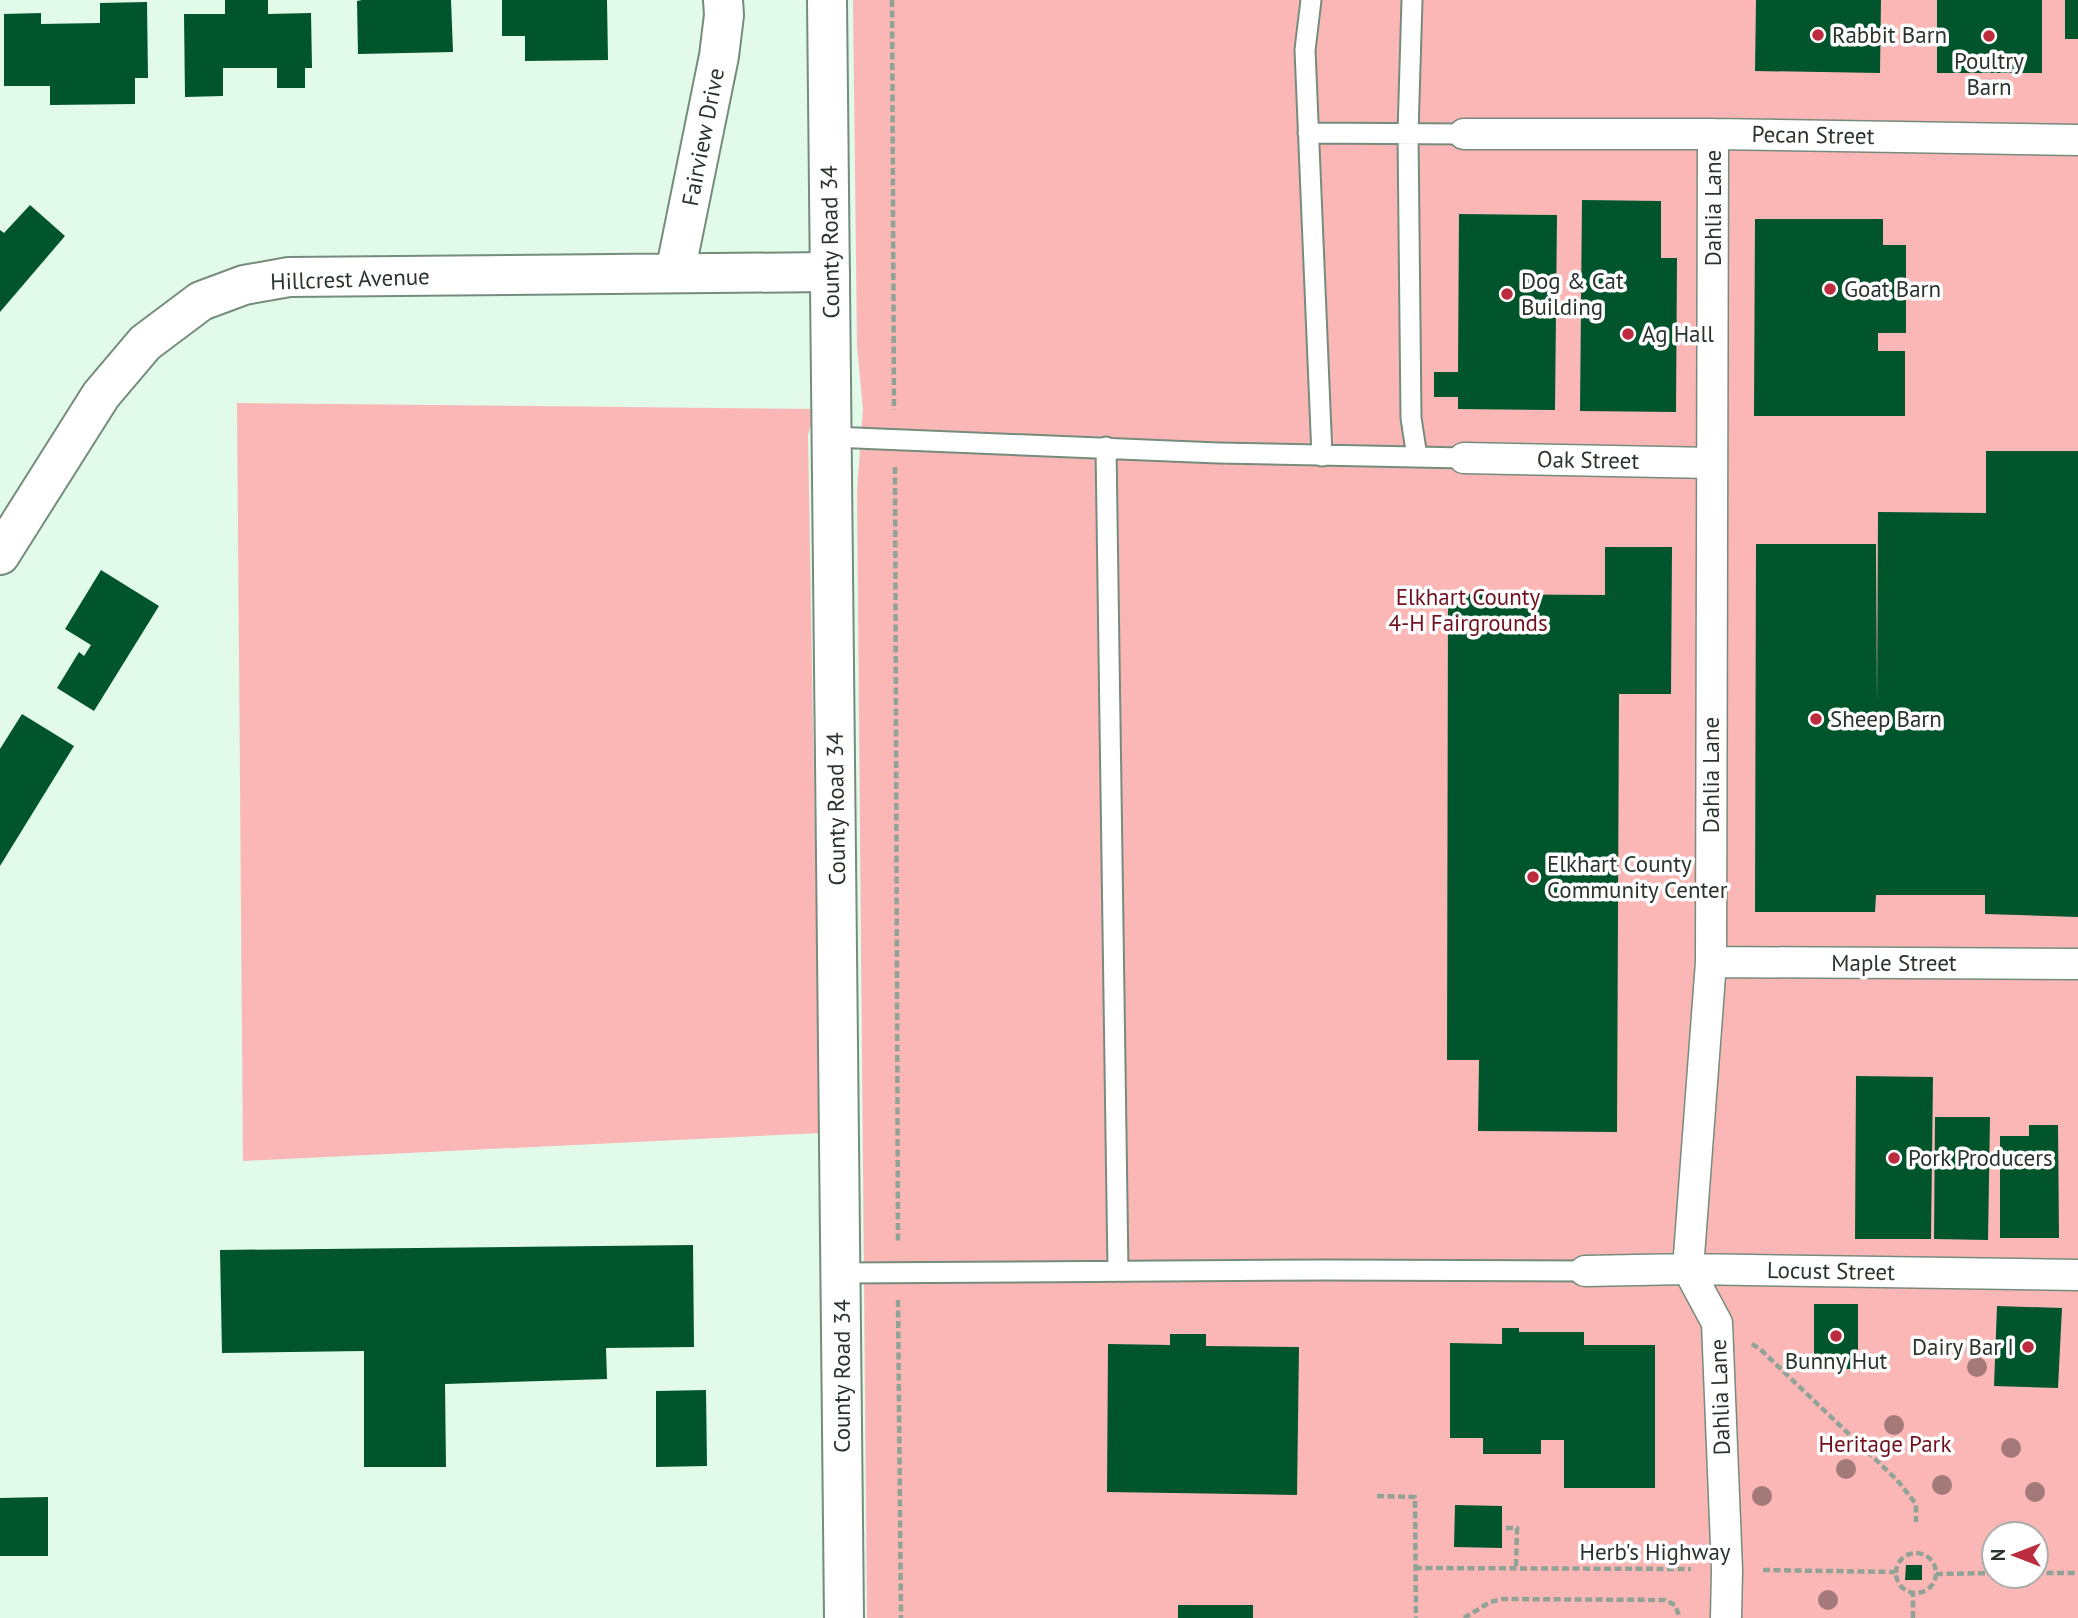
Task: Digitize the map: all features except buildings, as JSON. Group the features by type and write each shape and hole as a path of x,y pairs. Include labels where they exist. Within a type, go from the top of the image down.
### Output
{"street":[{"name":"Fairview Drive","path":"675,273 719,56 723,0"},
{"name":"County Road 34","path":"827,0 844,1618"},
{"name":"Pecan Street","path":"1464,134 1713,134 2078,140"},
{"name":"Dahlia Lane","path":"1713,134 1711,962 1688,1269 1717,1322 1727,1570 1726,1618"},
{"name":"Hillcrest Avenue","path":"0,555 101,395 145,343 201,301 244,285 289,277 830,272"},
{"name":"Oak Street","path":"1464,458 1712,463"},
{"name":"Maple Street","path":"1711,962 2078,964"},
{"name":"Locust Street","path":"1585,1270 2078,1275"}],"lane":[{"path":"1311,0 1305,50 1322,456"},
{"path":"1412,0 1408,133 1411,418 1417,457"},
{"path":"1308,133 1464,134"},
{"path":"832,437 1322,456 1464,458"},
{"path":"1106,447 1118,1271"},
{"path":"842,1273 1585,1270"}],"path":[{"path":"892,0 901,1618"},
{"path":"1717,1322 1760,1349 1897,1480 1916,1504 1916,1522"},
{"path":"1377,1496 1415,1497 1416,1618"},
{"path":"1506,1528 1517,1528 1516,1569"},
{"path":"1914,1553 1925,1555 1934,1562 1936,1574 1933,1584 1924,1592 1913,1593 1904,1590 1897,1582 1895,1572 1898,1563 1905,1556 1914,1553"},
{"name":"Herb's Highway","path":"1415,1568 1895,1572"},
{"path":"1936,1574 1980,1573"},
{"path":"2050,1573 2078,1573"},
{"path":"1913,1593 1913,1618"},
{"path":"1464,1618 1490,1602 1502,1599 1542,1599 1665,1600 1675,1605 1681,1618"}],"green space":[{"name":"Elkhart County 4-H Fairgrounds","path":"853,0 2078,0 2078,1618 867,1618 857,491 863,409 857,346"},
{"path":"237,403 815,409 808,435 820,1133 243,1161"}],"place":[{"name":"Rabbit Barn","path":"1818,35"},
{"name":"Poultry Barn","path":"1989,36"},
{"name":"Goat Barn","path":"1830,289"},
{"name":"Dog & Cat Building","path":"1507,294"},
{"name":"Ag Hall","path":"1628,334"},
{"name":"Sheep Barn","path":"1816,719"},
{"name":"Elkhart County Community Center","path":"1533,877"},
{"name":"Pork Producers","path":"1894,1158"},
{"name":"Bunny Hut","path":"1836,1336"},
{"name":"Dairy Bar I","path":"2028,1347"}],"park label":[{"name":"Heritage Park","path":"1885,1444"}]}
